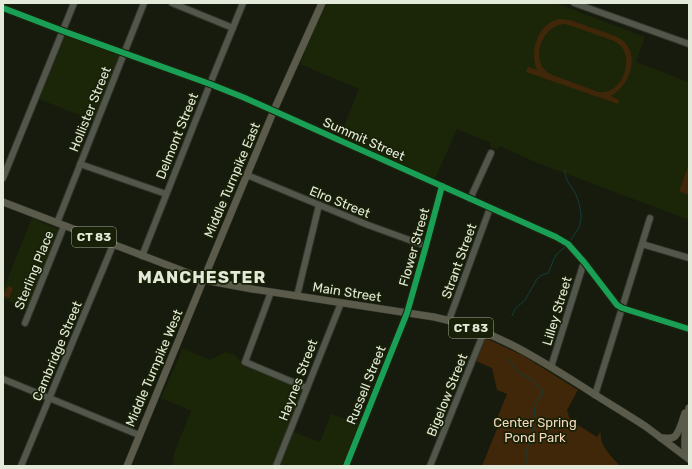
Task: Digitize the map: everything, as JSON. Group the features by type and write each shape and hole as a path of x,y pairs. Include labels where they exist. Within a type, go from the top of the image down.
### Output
{"main road":[{"name":"Middle Turnpike East","path":"203,280 274,110 322,3"},
{"name":"Main Street","path":"3,202 203,280 224,285 449,320 484,332 514,345 551,367 643,425 689,459"},
{"name":"Middle Turnpike West","path":"127,466 203,280"},
{"path":"661,438 672,438 676,435 689,404"},
{"path":"689,408 685,442 685,449 689,459"}],"street":[{"path":"3,178 74,3"},
{"name":"Hollister Street","path":"61,224 80,164 144,3"},
{"path":"172,3 234,28"},
{"name":"Delmont Street","path":"142,256 243,3"},
{"path":"574,3 689,44"},
{"name":"Summit Street","path":"3,8 210,84 274,110 556,237 567,243 584,262 617,305 622,308 689,329"},
{"path":"470,199 491,153"},
{"path":"80,164 166,194"},
{"name":"Elro Street","path":"247,175 368,225 426,246"},
{"name":"Flower Street","path":"407,313 442,186"},
{"path":"297,296 319,205"},
{"name":"Strant Street","path":"449,320 490,208"},
{"path":"595,395 650,218"},
{"name":"Sterling Place","path":"25,323 61,224"},
{"path":"642,244 689,258"},
{"name":"Cambridge Street","path":"21,466 113,245"},
{"name":"Lilley Street","path":"551,367 584,262"},
{"path":"271,292 245,362 308,388"},
{"name":"Haynes Street","path":"276,466 341,303"},
{"name":"Russell Street","path":"346,466 407,313"},
{"name":"Bigelow Street","path":"430,466 484,332"},
{"path":"3,379 140,435"}],"shaded area":[{"path":"326,3 556,3 645,37 636,62 689,82 689,220 540,164 499,146 497,150 490,147 491,143 457,129 435,179 340,136 359,89 300,64"},
{"path":"65,36 120,55 94,121 39,99"},
{"path":"32,218 60,230 28,310 3,299 3,290"},
{"path":"183,348 210,360 226,352 235,355 244,366 303,389 288,430 320,442 331,414 359,423 342,466 173,466 174,453 191,411 161,398"}],"green space":[{"path":"559,19 570,20 615,36 624,42 632,57 629,75 618,90 611,96 619,100 618,104 526,72 528,67 537,70 534,54 537,39 546,26","holes":["564,24 614,41 621,47 625,55 625,72 621,81 615,87 607,91 598,92 550,74 544,68 540,61 539,53 540,45 544,38 549,31 556,26"]},
{"path":"689,164 689,195 679,191"},
{"path":"8,286 13,288 9,298 3,296"},
{"name":"Center Spring Pond Park","path":"485,338 522,355 578,390 567,410 570,420 597,437 601,431 604,445 620,466 482,466 499,424 496,421 507,394 497,390 492,368 476,361"}],"waterway":[{"path":"565,170 567,179 578,200 581,213 581,221 571,240"},
{"path":"512,316 515,309 525,300 537,279 548,273 556,255 565,247"},
{"path":"508,359 518,372 532,380 543,392 535,406 533,429 526,452 526,466"}],"cycle path":[{"path":"3,8 245,98 556,237 568,244 584,262 617,305 622,308 689,329"},
{"path":"346,466 407,313 442,186"}],"district":[{"name":"MANCHESTER","path":"202,277"}]}
